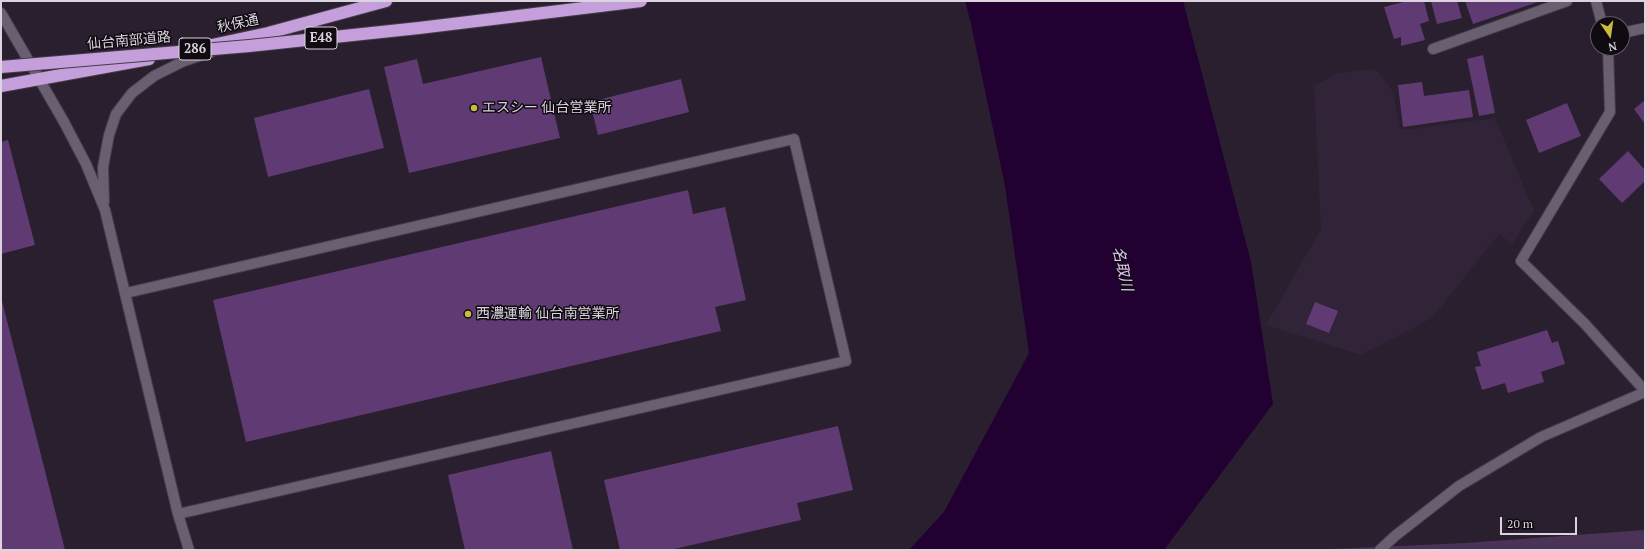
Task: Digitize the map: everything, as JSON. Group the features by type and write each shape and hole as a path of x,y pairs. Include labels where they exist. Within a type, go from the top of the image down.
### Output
{"highway":[{"name":"秋保通","path":"1,86 154,58 268,33 386,1"},
{"name":"仙台南部道路","path":"1,67 249,46 404,30 641,1"}],"street":[{"path":"1433,49 1567,1"},
{"path":"1596,1 1600,16"},
{"path":"1,14 64,122 82,157 105,210 178,514 189,550"},
{"path":"1630,31 1645,28"},
{"path":"105,210 103,167 109,135 116,114 132,93 154,76 184,62 268,33"},
{"path":"1380,550 1395,536 1459,486 1527,445 1576,421 1645,392 1585,324 1521,261 1610,112 1608,56"},
{"path":"126,293 794,139 846,361 178,514"}],"shaded area":[{"path":"1376,69 1393,92 1401,130 1495,118 1534,211 1512,244 1499,234 1432,318 1361,355 1266,325 1321,229 1314,86 1337,73"},
{"path":"1645,530 1645,550 1309,550 1465,543"}],"water":[{"name":"名取川","path":"965,1 1183,1 1251,262 1273,404 1164,550 909,550 944,512 1029,353 1005,186"}],"building":[{"path":"1407,1 1424,1 1429,21 1420,24 1425,40 1401,46 1401,37 1394,39 1384,7"},
{"path":"1431,1 1457,1 1462,18 1437,24"},
{"path":"1465,1 1541,1 1473,24"},
{"path":"1483,55 1495,113 1479,116 1467,59"},
{"path":"541,57 560,138 409,173 384,67 417,59 423,84"},
{"path":"681,79 689,112 598,135 590,102"},
{"path":"1422,82 1424,96 1469,90 1473,117 1403,127 1398,85"},
{"path":"369,89 384,148 268,177 254,118"},
{"path":"1645,100 1645,124 1634,109"},
{"path":"1567,103 1581,136 1539,153 1526,120"},
{"path":"8,140 35,245 1,254 1,142"},
{"path":"1628,151 1645,170 1645,181 1622,203 1599,179"},
{"path":"688,190 693,214 725,207 746,300 715,307 721,331 246,442 213,300"},
{"path":"2,301 65,550 1,550"},
{"path":"1315,302 1338,311 1329,333 1306,324"},
{"path":"1547,330 1552,343 1558,341 1565,364 1541,372 1544,382 1508,393 1505,383 1482,390 1475,367 1481,366 1477,352"},
{"path":"838,426 853,490 797,503 801,520 670,550 620,550 604,480"},
{"path":"551,451 573,550 465,550 448,475"}],"place":[{"name":"エスシー 仙台営業所","path":"474,108"},
{"name":"西濃運輸 仙台南営業所","path":"468,314"}]}
